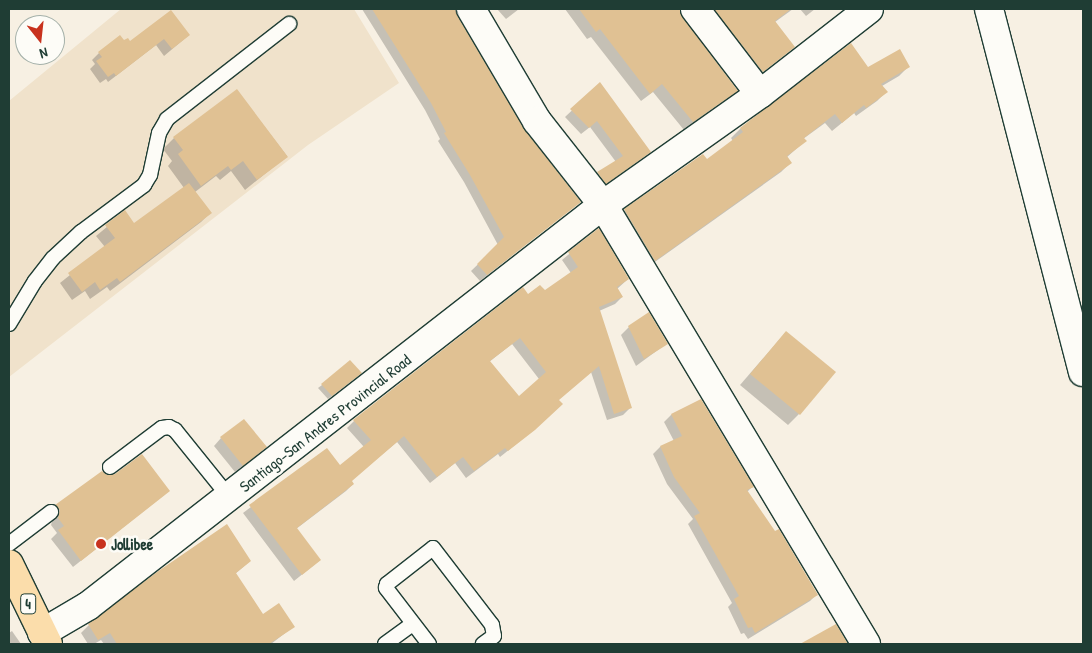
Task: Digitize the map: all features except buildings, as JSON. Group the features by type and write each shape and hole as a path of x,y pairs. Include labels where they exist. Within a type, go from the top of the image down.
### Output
{"highway":[{"name":"4","path":"9,564 45,639"}],"street":[{"path":"471,9 537,121 603,206 866,644"},
{"path":"695,9 760,94"},
{"name":"Santiago-San Andres Provincial Road","path":"45,639 603,206 760,94 869,9"},
{"path":"989,9 1083,372"}],"lane":[{"path":"9,324 35,281 53,258 81,232 144,184 150,176 159,133 167,119 289,24"},
{"path":"110,467 162,428 169,426 175,430 229,497"},
{"path":"9,544 51,512"},
{"path":"430,644 387,591 387,584 433,548 492,625 494,636 483,644"},
{"path":"385,644 413,624"}],"shaded area":[{"path":"121,9 354,9 399,83 308,145 9,377 9,101 53,65 65,65 65,55"}],"place":[{"name":"Jollibee","path":"101,544"}]}
